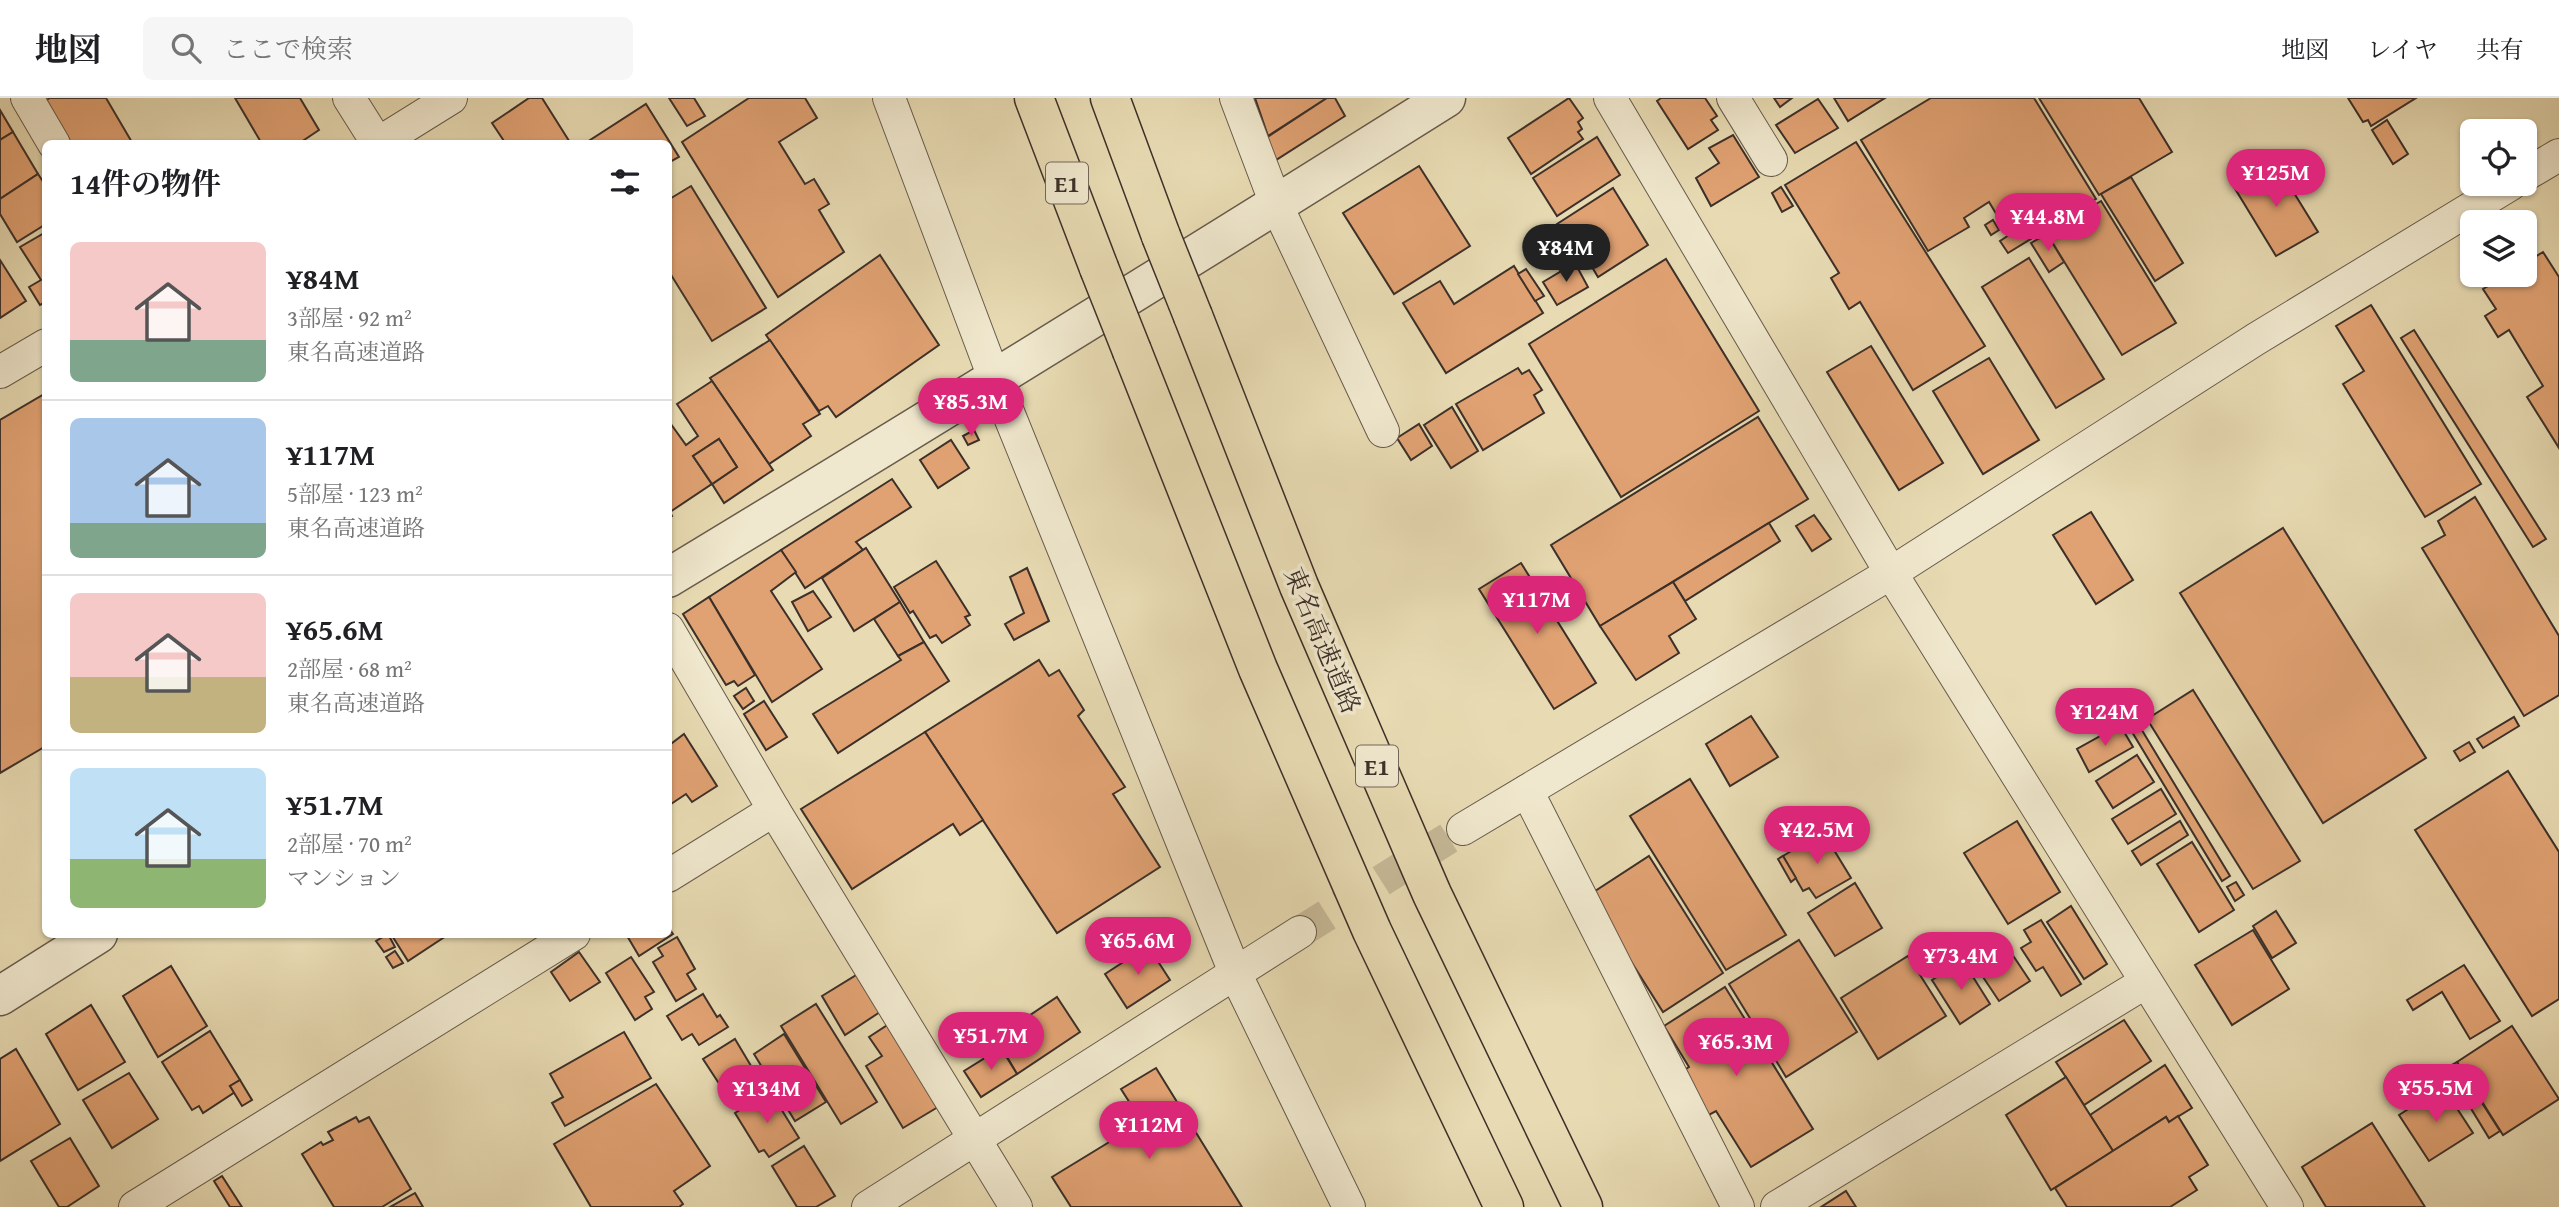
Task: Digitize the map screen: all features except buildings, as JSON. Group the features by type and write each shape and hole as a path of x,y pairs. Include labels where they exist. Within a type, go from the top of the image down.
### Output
{"highway":[{"name":"E1","path":"1034,98 1269,694 1372,931 1504,1207"},
{"name":"東名高速道路","path":"1110,98 1161,236 1299,586 1432,894 1583,1207"}],"street":[{"path":"27,98 52,140"},
{"path":"349,98 376,140"},
{"path":"383,140 451,98"},
{"path":"889,98 995,380 1236,975 1349,1207"},
{"path":"1236,98 1276,204 1383,431"},
{"path":"672,576 995,380 1063,335 1446,98"},
{"path":"1610,98 1891,573 2287,1207"},
{"path":"1733,98 1771,160"},
{"path":"2537,168 2559,155"},
{"path":"1463,830 1891,573 2256,339 2491,196"},
{"path":"0,372 42,347"},
{"path":"672,636 774,810 1016,1207"},
{"path":"1527,791 1738,1207"},
{"path":"672,874 774,810"},
{"path":"868,1207 1300,932"},
{"path":"0,996 92,938"},
{"path":"135,1207 568,938"},
{"path":"1777,1207 2146,982"}],"tunnel":[{"path":"1300,932 1463,829"}]}
